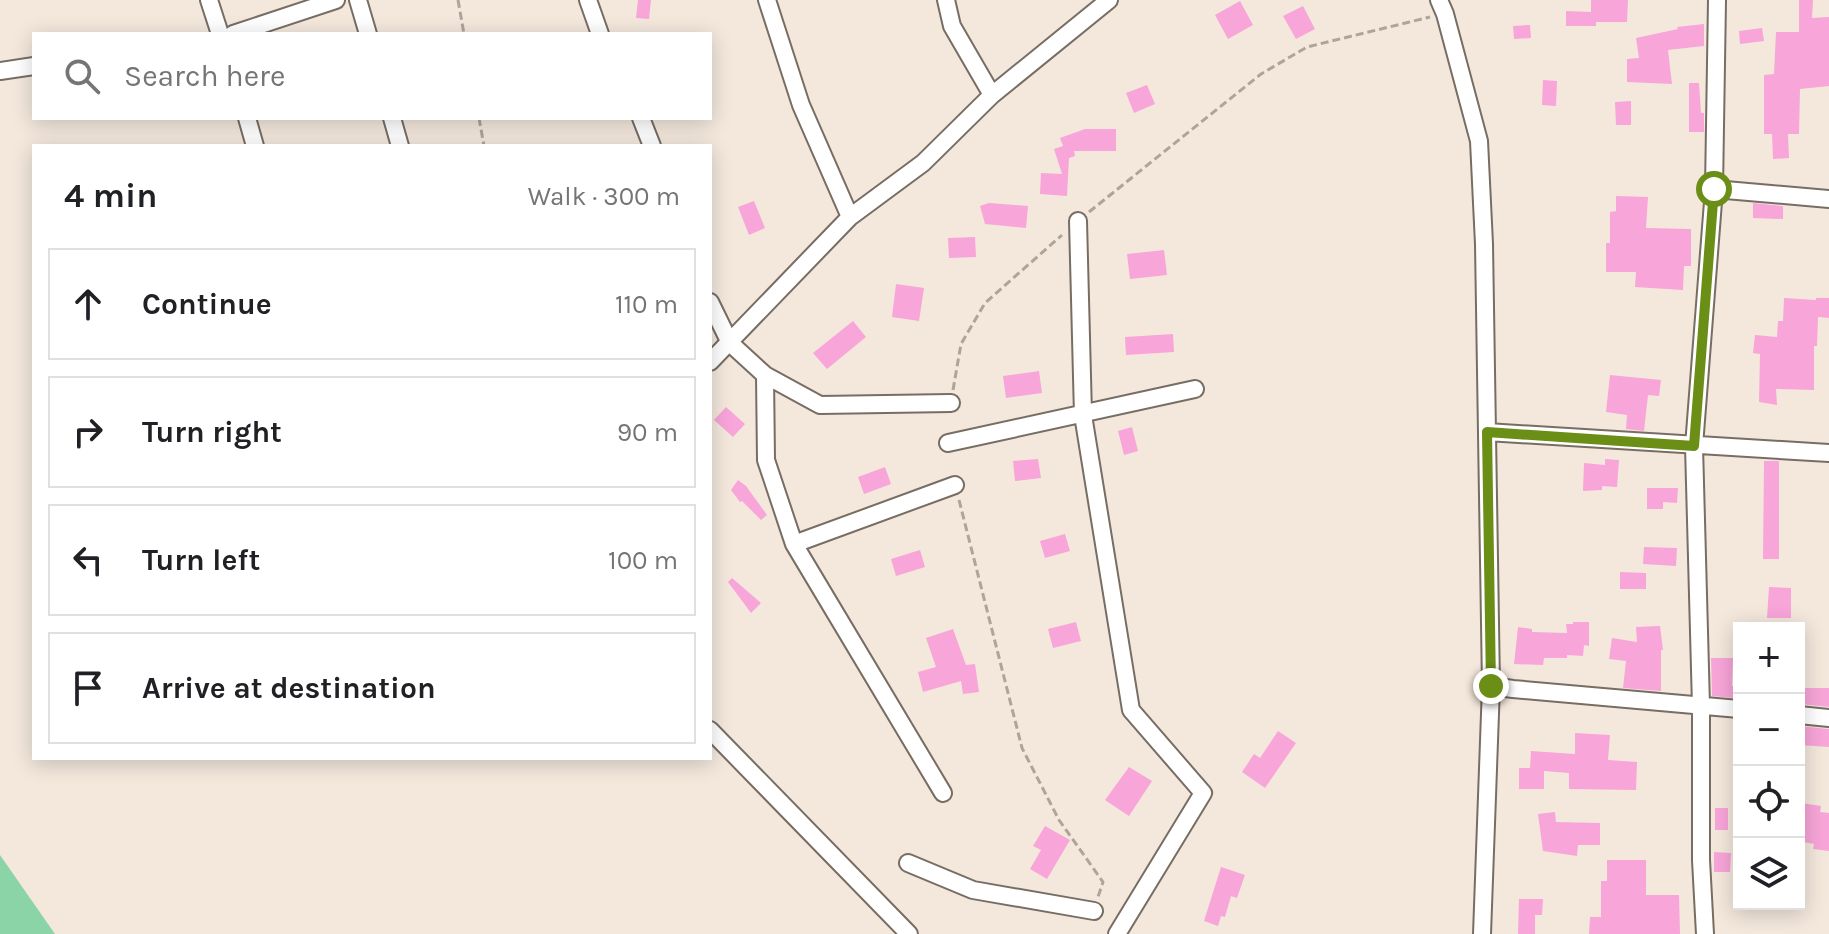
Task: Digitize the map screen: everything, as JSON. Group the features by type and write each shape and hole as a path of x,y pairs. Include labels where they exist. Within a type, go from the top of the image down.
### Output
{"street":[{"path":"209,0 219,32"},
{"path":"239,32 336,0"},
{"path":"358,0 367,32"},
{"path":"588,0 599,32"},
{"path":"767,0 801,105 850,217"},
{"path":"946,0 952,26 992,95"},
{"path":"712,360 850,217 923,163 992,95 1109,0"},
{"path":"1439,0 1479,141 1484,244 1491,686 1482,934"},
{"path":"1705,934 1694,446 1714,189 1717,0"},
{"path":"0,71 32,66"},
{"path":"248,120 254,144"},
{"path":"393,120 399,144"},
{"path":"642,120 651,144"},
{"path":"1714,189 1829,199"},
{"path":"1078,221 1083,415 1131,710 1203,793 1117,934"},
{"path":"712,306 730,343 765,375 820,405 951,403"},
{"path":"765,375 766,460 794,544 943,793"},
{"path":"948,443 1195,389"},
{"path":"1487,432 1829,453"},
{"path":"794,544 955,485"},
{"path":"1491,686 1733,709"},
{"path":"1805,716 1829,718"},
{"path":"712,732 909,934"},
{"path":"908,863 973,890 1094,911"}],"path":[{"path":"458,0 464,32"},
{"path":"479,120 484,144"}],"green space":[{"path":"0,855 55,934 0,934"}],"building":[{"path":"638,0 651,0 649,19 636,18"},
{"path":"1591,0 1628,0 1627,22 1566,26 1566,11 1591,12"},
{"path":"1799,0 1813,0 1812,18 1829,17 1829,86 1800,89 1799,134 1788,134 1789,158 1773,159 1772,134 1764,134 1764,75 1774,74 1776,32 1799,32"},
{"path":"1240,1 1253,25 1228,39 1215,15"},
{"path":"1303,6 1315,29 1296,39 1283,16"},
{"path":"1704,24 1704,46 1668,50 1672,84 1627,82 1627,59 1639,58 1636,38 1677,27"},
{"path":"1530,25 1531,38 1514,39 1513,26"},
{"path":"1762,28 1764,41 1740,44 1739,31"},
{"path":"1543,80 1557,81 1556,106 1542,105"},
{"path":"1689,83 1699,83 1704,132 1689,132"},
{"path":"1147,85 1155,104 1134,113 1126,93"},
{"path":"1631,101 1631,125 1616,125 1615,102"},
{"path":"1085,129 1116,129 1116,151 1074,151 1075,156 1069,158 1067,196 1040,194 1041,173 1062,174 1054,149 1063,146 1060,138"},
{"path":"1616,196 1648,197 1646,228 1691,229 1691,266 1684,266 1683,290 1635,287 1636,272 1606,272 1610,212 1616,211"},
{"path":"754,201 765,228 749,235 738,207"},
{"path":"989,203 1028,206 1026,228 985,224 980,206"},
{"path":"1753,203 1783,206 1783,219 1753,218"},
{"path":"975,237 976,257 949,258 948,238"},
{"path":"1164,250 1167,275 1130,279 1127,254"},
{"path":"896,284 924,288 919,321 892,317"},
{"path":"1784,298 1829,298 1829,318 1818,317 1817,346 1814,346 1814,390 1776,389 1777,405 1759,402 1760,354 1753,353 1755,335 1777,337 1778,321 1783,321"},
{"path":"853,321 866,337 827,369 813,353"},
{"path":"1173,334 1174,352 1126,355 1125,337"},
{"path":"1039,371 1042,393 1006,398 1003,376"},
{"path":"1610,375 1661,380 1659,396 1648,395 1644,431 1626,429 1627,415 1606,412"},
{"path":"726,407 745,424 733,437 714,420"},
{"path":"1132,427 1138,451 1124,455 1118,431"},
{"path":"1038,459 1041,478 1015,481 1013,461"},
{"path":"1605,459 1619,460 1617,487 1602,486 1602,490 1583,491 1584,463 1605,465"},
{"path":"1764,461 1779,461 1779,559 1763,559"},
{"path":"885,467 891,484 864,494 858,477"},
{"path":"738,480 767,515 761,520 731,490"},
{"path":"1647,488 1678,488 1677,503 1663,502 1663,509 1647,509"},
{"path":"1065,534 1070,551 1045,558 1040,541"},
{"path":"1644,547 1677,548 1676,566 1643,564"},
{"path":"920,550 925,567 896,576 891,559"},
{"path":"1620,572 1646,573 1646,589 1620,589"},
{"path":"732,578 761,603 751,613 728,582"},
{"path":"1769,587 1791,588 1791,618 1767,618"},
{"path":"1076,622 1081,641 1053,648 1048,629"},
{"path":"1589,622 1589,646 1584,645 1583,656 1544,658 1543,665 1514,664 1518,627 1532,629 1532,632 1567,633 1566,624"},
{"path":"1660,626 1663,650 1661,691 1623,688 1626,661 1609,659 1612,638 1637,642 1636,627"},
{"path":"953,629 966,665 975,664 979,692 963,694 961,681 923,692 918,672 936,667 926,638"},
{"path":"1711,658 1733,658 1733,698 1712,696"},
{"path":"1805,688 1829,688 1829,707 1805,705"},
{"path":"1805,727 1829,729 1829,747 1805,745"},
{"path":"1278,731 1296,743 1265,788 1242,772 1254,754 1260,758"},
{"path":"1575,733 1610,735 1608,760 1637,762 1636,790 1569,789 1569,773 1544,771 1544,789 1519,789 1519,768 1530,768 1531,751 1575,754"},
{"path":"1129,767 1152,781 1129,816 1105,800"},
{"path":"1805,804 1821,806 1820,812 1829,813 1829,851 1813,849 1814,844 1805,842"},
{"path":"1715,808 1728,808 1728,830 1715,830"},
{"path":"1555,812 1556,822 1600,823 1600,845 1578,845 1577,856 1543,851 1538,814"},
{"path":"1045,826 1070,840 1047,879 1030,869 1041,850 1033,846"},
{"path":"1714,852 1731,853 1730,872 1714,872"},
{"path":"1607,860 1646,860 1646,895 1679,895 1680,934 1589,934 1590,917 1601,917 1601,881 1607,881"},
{"path":"1221,867 1245,875 1237,898 1231,896 1225,917 1221,916 1218,926 1204,921"},
{"path":"1519,899 1543,899 1542,915 1535,915 1535,934 1518,934"}],"route":[{"path":"1491,686 1487,432 1694,446 1714,189"}]}
